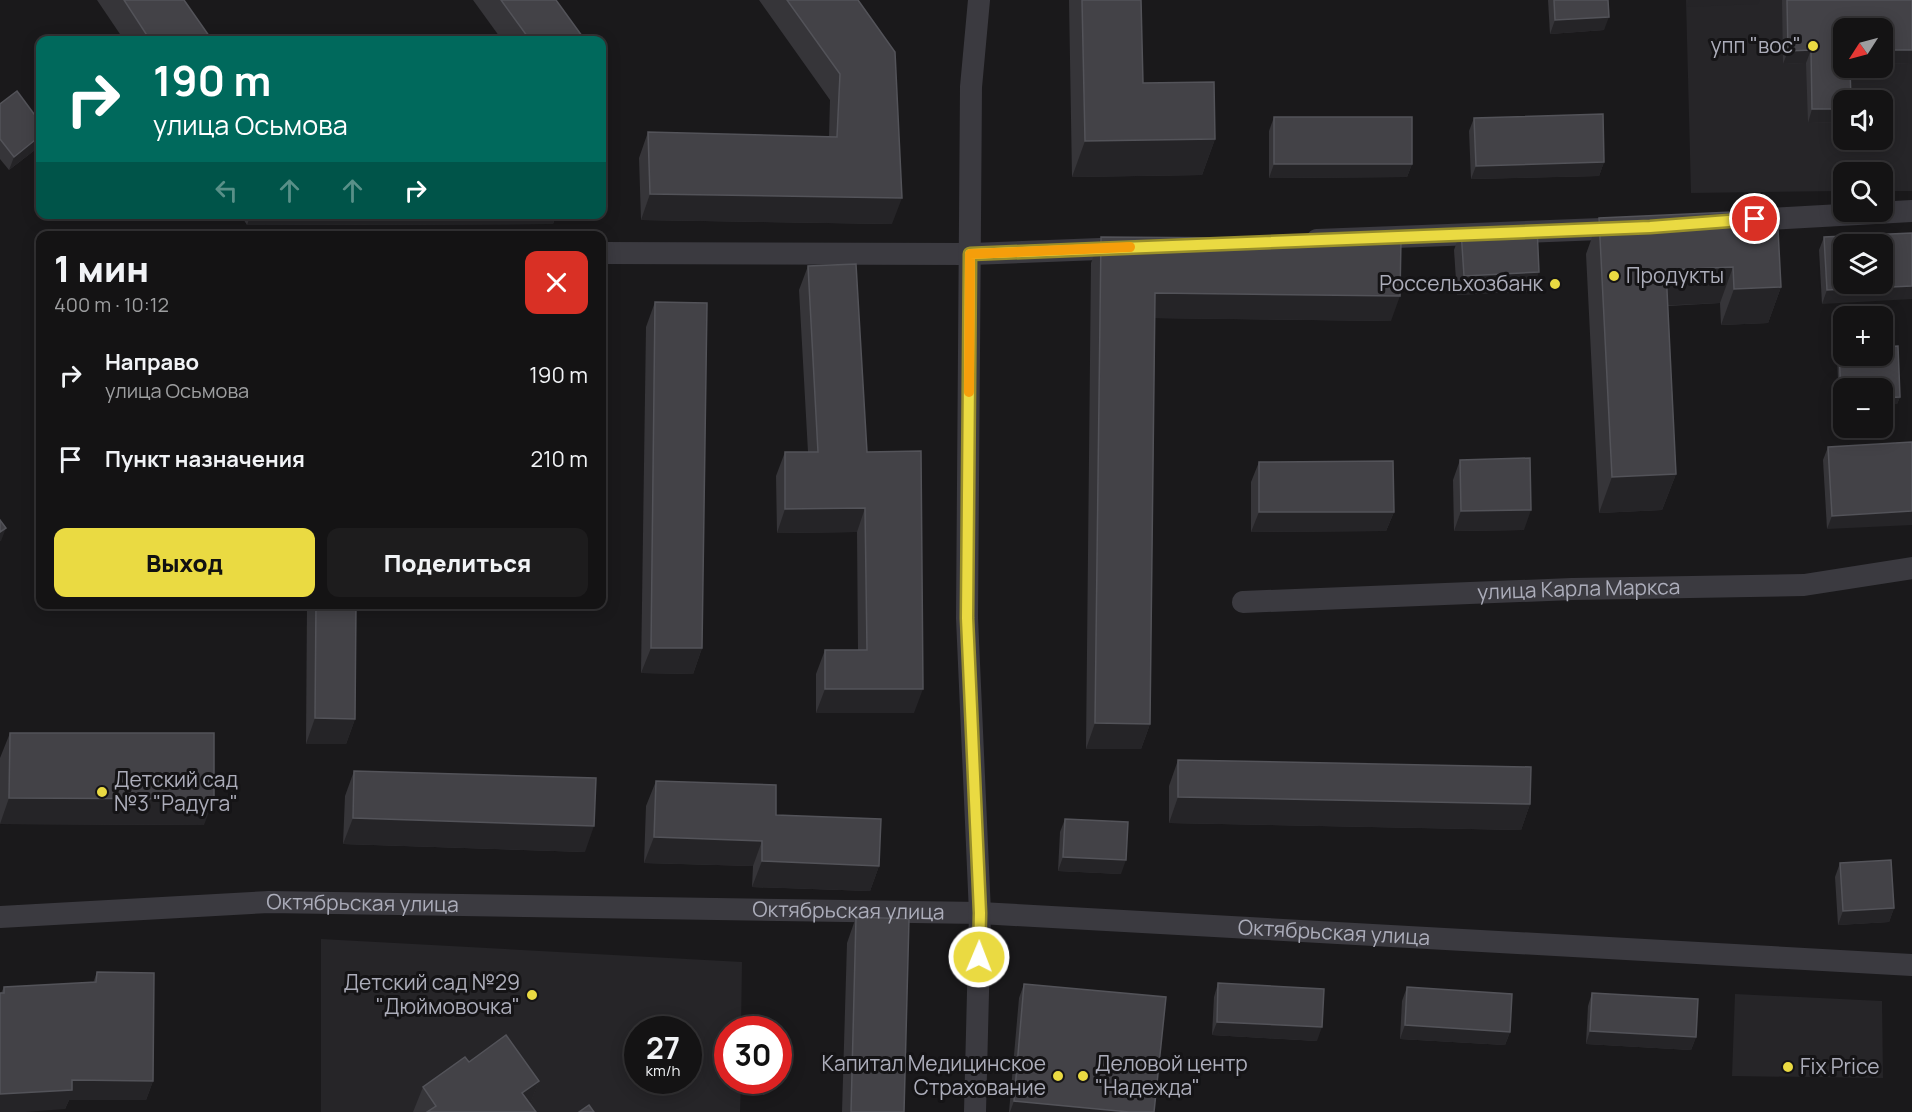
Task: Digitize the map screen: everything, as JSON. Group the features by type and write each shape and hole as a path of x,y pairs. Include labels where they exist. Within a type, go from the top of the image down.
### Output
{"street":[{"path":"975,1112 980,913 967,618 971,87 979,0"},
{"path":"1730,221 1912,211"},
{"path":"1294,241 1650,227"},
{"path":"606,253 970,254 1143,247"},
{"name":"улица Карла Маркса","path":"1243,602 1686,586 1804,585 1912,568"},
{"name":"Октябрьская улица","path":"0,917 269,902 980,913 1912,965"}],"shaded area":[{"path":"1686,0 1912,0 1912,191 1893,191 1893,162 1833,162 1833,191 1691,193"},
{"name":"Детский сад №29 \"Дюймовочка\"","path":"321,939 742,962 741,1016 714,1016 714,1094 741,1094 740,1112 321,1112"},
{"path":"1735,994 1882,1001 1883,1078 1732,1076"}],"building":[{"path":"124,0 184,0 209,36 147,36"},
{"path":"501,0 556,0 582,36 527,36"},
{"path":"787,0 858,0 895,52 902,198 650,194 648,132 837,137 840,74"},
{"path":"1082,0 1141,0 1143,83 1214,82 1215,139 1085,141"},
{"path":"1554,0 1608,0 1609,17 1555,20"},
{"name":"упп \"вос\"","path":"1787,0 1912,0 1912,50 1893,50 1893,18 1833,18 1833,78 1850,78 1851,90 1833,90 1833,109 1812,109 1811,50 1788,51"},
{"path":"17,91 36,117 36,139 14,157 0,139 0,104"},
{"path":"1603,114 1604,162 1476,166 1474,118"},
{"path":"1274,117 1412,117 1412,164 1274,164"},
{"path":"1777,210 1781,287 1734,289 1733,267 1666,270 1676,474 1612,477 1599,218"},
{"path":"1537,226 1539,272 1464,276 1461,230"},
{"path":"1912,233 1912,286 1893,287 1893,234 1890,234"},
{"path":"1101,237 1401,239 1400,296 1155,293 1150,724 1095,723"},
{"path":"1824,237 1833,237 1833,290 1827,290"},
{"path":"856,264 867,452 921,451 923,689 825,689 825,650 867,650 865,508 785,509 785,452 818,452 808,266"},
{"path":"655,302 707,303 702,648 651,648"},
{"path":"1893,346 1898,346 1900,397 1893,397 1893,378 1840,378 1840,366 1893,366"},
{"path":"1912,442 1912,511 1832,516 1828,447"},
{"path":"1530,458 1531,510 1461,511 1460,460"},
{"path":"1393,461 1394,512 1259,512 1259,462"},
{"path":"0,520 6,528 0,532"},
{"path":"316,609 356,609 355,719 315,718"},
{"path":"10,733 214,733 214,799 9,798"},
{"path":"1178,760 1531,767 1530,804 1178,797"},
{"path":"354,771 596,778 594,826 353,818"},
{"path":"656,781 776,785 776,815 881,819 879,866 762,861 762,841 654,837"},
{"path":"1065,819 1128,822 1126,860 1063,857"},
{"path":"1891,860 1894,908 1843,911 1840,863"},
{"path":"856,917 909,919 904,1112 851,1112"},
{"path":"97,972 154,973 153,1081 72,1080 72,1090 0,1094 0,993 4,993 4,987 96,982"},
{"path":"1218,983 1324,989 1322,1027 1217,1022"},
{"name":"Деловой центр \"Надежда\"","path":"1024,984 1166,997 1154,1112 1129,1112 1014,1101"},
{"path":"1407,987 1512,994 1510,1032 1405,1025"},
{"path":"1592,993 1698,999 1696,1037 1590,1031"},
{"path":"506,1035 539,1081 522,1093 536,1112 427,1112 436,1106 423,1087 465,1057 469,1062"},
{"path":"589,1105 594,1112 579,1112"}],"slow traffic":[{"path":"969,392 970,254 1130,247"}],"place":[{"name":"упп \"вос\"","path":"1813,46"},
{"name":"Продукты","path":"1614,276"},
{"name":"Россельхозбанк","path":"1555,284"},
{"name":"Детский сад №3 \"Радуга\"","path":"102,792"},
{"name":"Детский сад №29 \"Дюймовочка\"","path":"532,995"},
{"name":"Fix Price","path":"1788,1067"},
{"name":"Капитал Медицинское Страхование","path":"1058,1076"},
{"name":"Деловой центр \"Надежда\"","path":"1083,1076"}],"route":[{"path":"979,957 980,913 967,618 970,254 1650,227 1755,219"}]}
